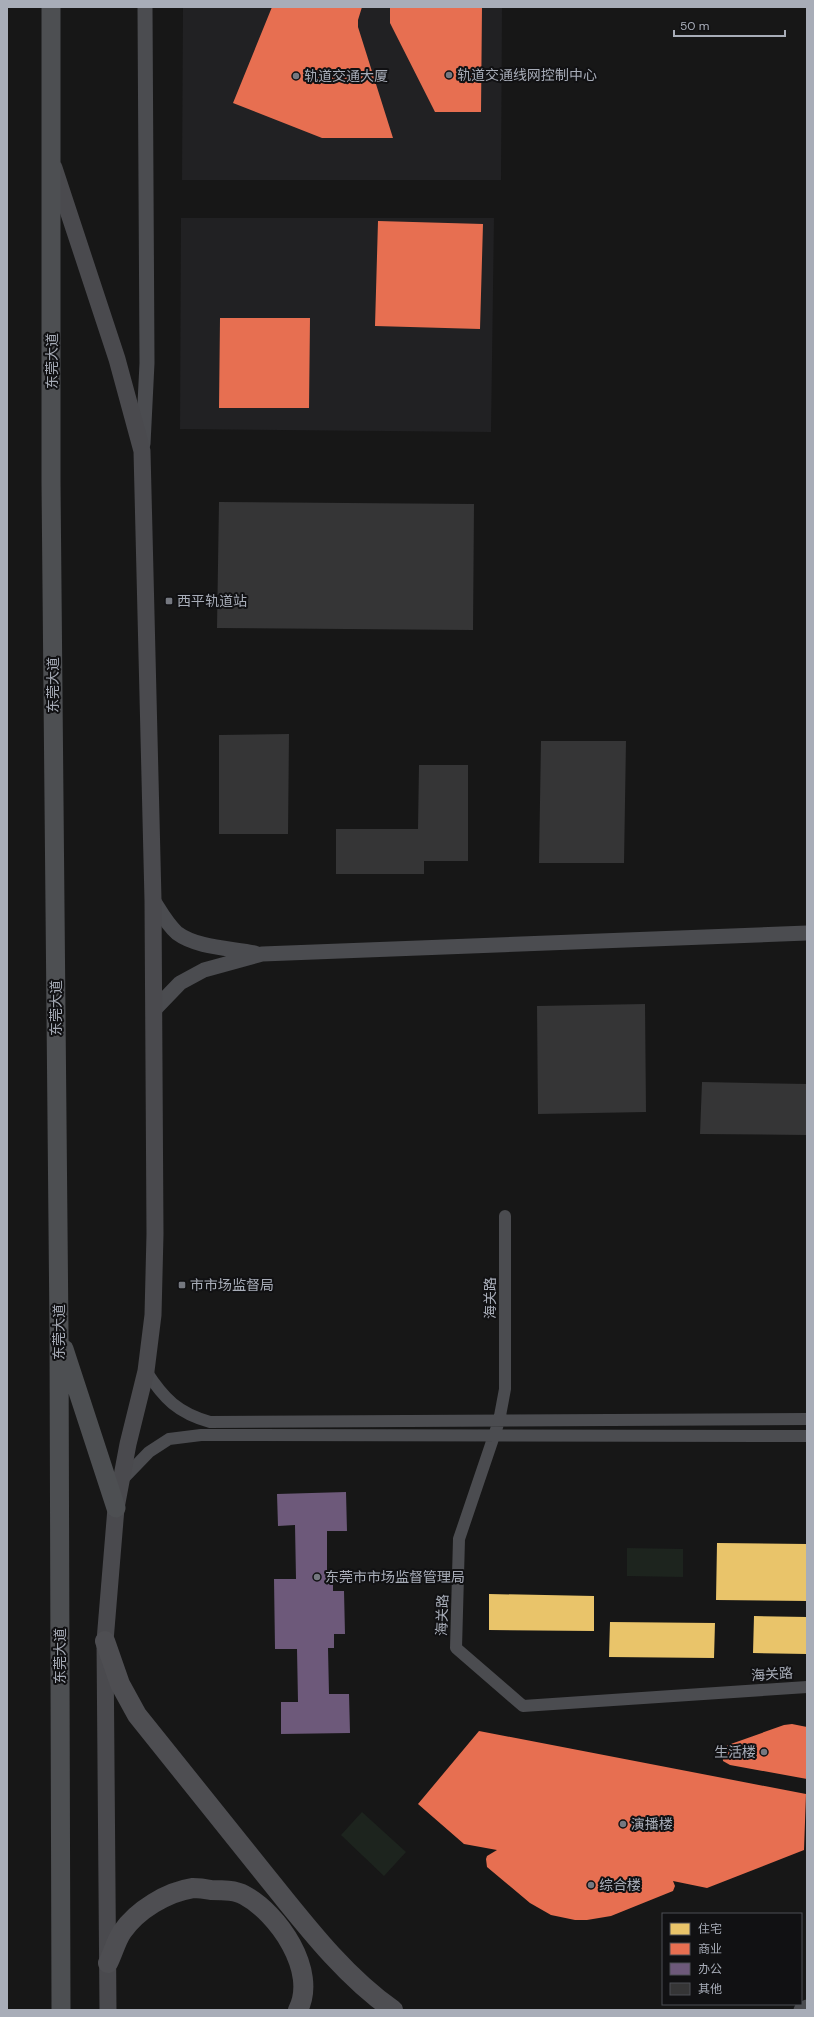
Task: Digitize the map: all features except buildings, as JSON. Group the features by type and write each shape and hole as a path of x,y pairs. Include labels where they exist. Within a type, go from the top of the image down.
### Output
{"highway":[{"path":"105,1641 120,1684 137,1715 281,1895 337,1960 370,1994 393,2010"},
{"path":"108,1963 122,1932 141,1912 167,1896 194,1888 243,1894 266,1910 282,1929 295,1950 303,1977 301,2004 298,2010"}],"main road":[{"name":"东莞大道","path":"51,7 51,482 59,1333 61,2010"},
{"path":"52,162 117,359 142,451 153,900 154,1308 146,1371 116,1508 105,1641 108,2010"},
{"path":"59,1333 116,1508"}],"street":[{"path":"142,451 147,363 145,7"},
{"path":"153,900 166,921 178,933 200,943 262,954 807,933"},
{"path":"154,1010 180,983 204,970 262,954"},
{"name":"海关路","path":"505,1216 505,1389 499,1421 459,1539 456,1648 523,1706 807,1687"},
{"path":"146,1371 160,1392 176,1408 191,1417 210,1422 807,1419"},
{"path":"121,1481 149,1452 168,1439 201,1435 807,1436"},
{"path":"801,2010 807,2007"}],"shaded area":[{"path":"183,7 502,7 501,180 182,180"},
{"path":"181,218 494,218 491,432 180,429"},
{"path":"627,1548 683,1549 683,1577 627,1576"},
{"path":"362,1812 406,1852 384,1876 341,1835"}],"place":[{"name":"轨道交通线网控制中心","path":"449,75"},
{"name":"轨道交通大厦","path":"296,76"},
{"name":"西平轨道站","path":"169,601"},
{"name":"市市场监督局","path":"182,1285"},
{"name":"东莞市市场监督管理局","path":"317,1577"},
{"name":"生活楼","path":"764,1752"},
{"name":"演播楼","path":"623,1824"},
{"name":"综合楼","path":"591,1885"}]}
